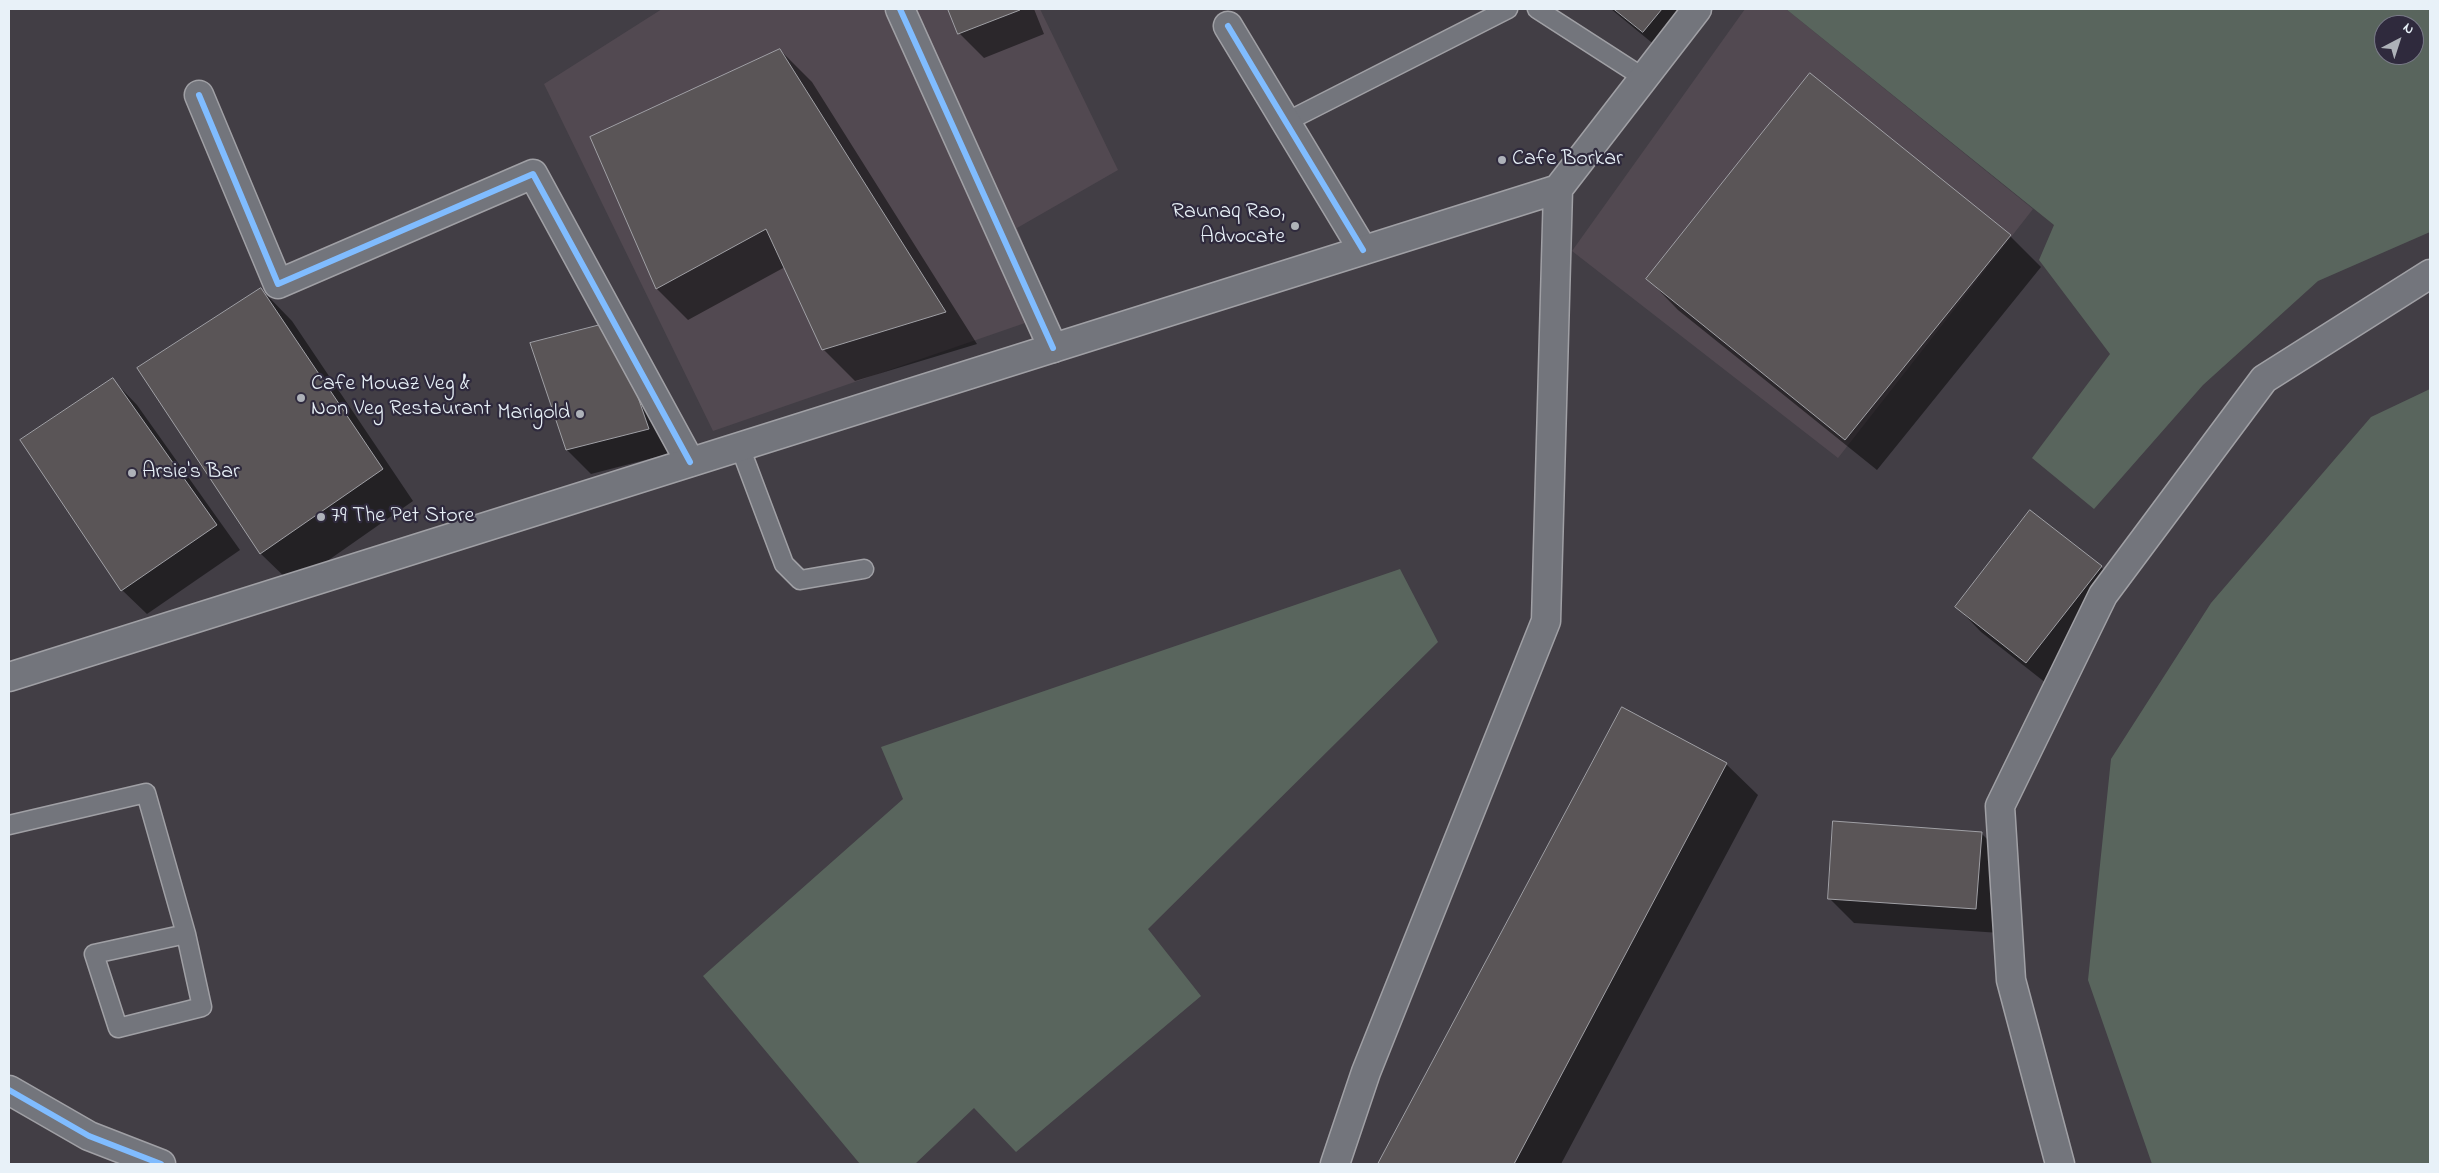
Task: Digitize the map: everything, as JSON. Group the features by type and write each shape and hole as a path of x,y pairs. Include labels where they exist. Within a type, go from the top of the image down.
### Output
{"main road":[{"path":"900,9 1053,348"},
{"path":"9,677 1558,189 1697,9"},
{"path":"1228,26 1363,250"},
{"path":"199,95 278,284 533,174 690,462"},
{"path":"1335,1164 1366,1072 1546,620 1558,189"},
{"path":"2060,1164 2011,980 2000,806 2103,595 2264,379 2430,274"},
{"path":"9,1090 89,1136 160,1164"}],"lane":[{"path":"1286,122 1508,9"},
{"path":"1538,9 1644,78"},
{"path":"740,447 784,564 800,580 864,569"},
{"path":"9,825 146,793 186,934 202,1006 118,1028 94,954 186,934"}],"shaded area":[{"path":"662,9 1040,9 1118,170 1017,228 1051,314 713,431 544,84"},
{"path":"1745,9 1786,9 2033,209 1838,458 1572,251"},
{"path":"1786,9 2430,9 2430,232 2318,281 2203,385 2094,509 2032,458 2110,354 2039,260 2054,225"},
{"path":"2430,389 2430,1164 2152,1164 2088,980 2111,759 2211,603 2371,417"},
{"path":"1400,569 1438,642 1148,929 1201,996 1016,1152 974,1108 915,1164 860,1164 703,976 903,799 881,747"}],"building":[{"path":"948,9 1020,9 1020,10 958,34"},
{"path":"1614,9 1662,9 1643,32"},
{"path":"780,49 946,312 822,350 766,229 656,289 590,137"},
{"path":"1810,73 2011,235 1845,440 1646,279"},
{"path":"261,288 383,469 260,554 137,368"},
{"path":"612,322 649,429 566,450 530,343"},
{"path":"113,378 217,525 121,591 20,440"},
{"path":"2030,510 2102,566 2026,663 1955,607"},
{"path":"1622,707 1727,763 1514,1164 1378,1164"},
{"path":"1833,821 1982,832 1976,909 1828,899"}],"cycle path":[{"path":"900,9 1053,348"},
{"path":"1228,26 1363,250"},
{"path":"199,95 278,284 533,174 690,462"},
{"path":"9,1090 89,1136 161,1164"}],"place":[{"name":"Cafe Borkar","path":"1502,160"},
{"name":"Raunaq Rao, Advocate","path":"1295,226"},
{"name":"Cafe Mouaz Veg & Non Veg Restaurant","path":"301,398"},
{"name":"Marigold","path":"580,414"},
{"name":"Arsie's Bar","path":"132,473"},
{"name":"79 The Pet Store","path":"321,517"}]}
